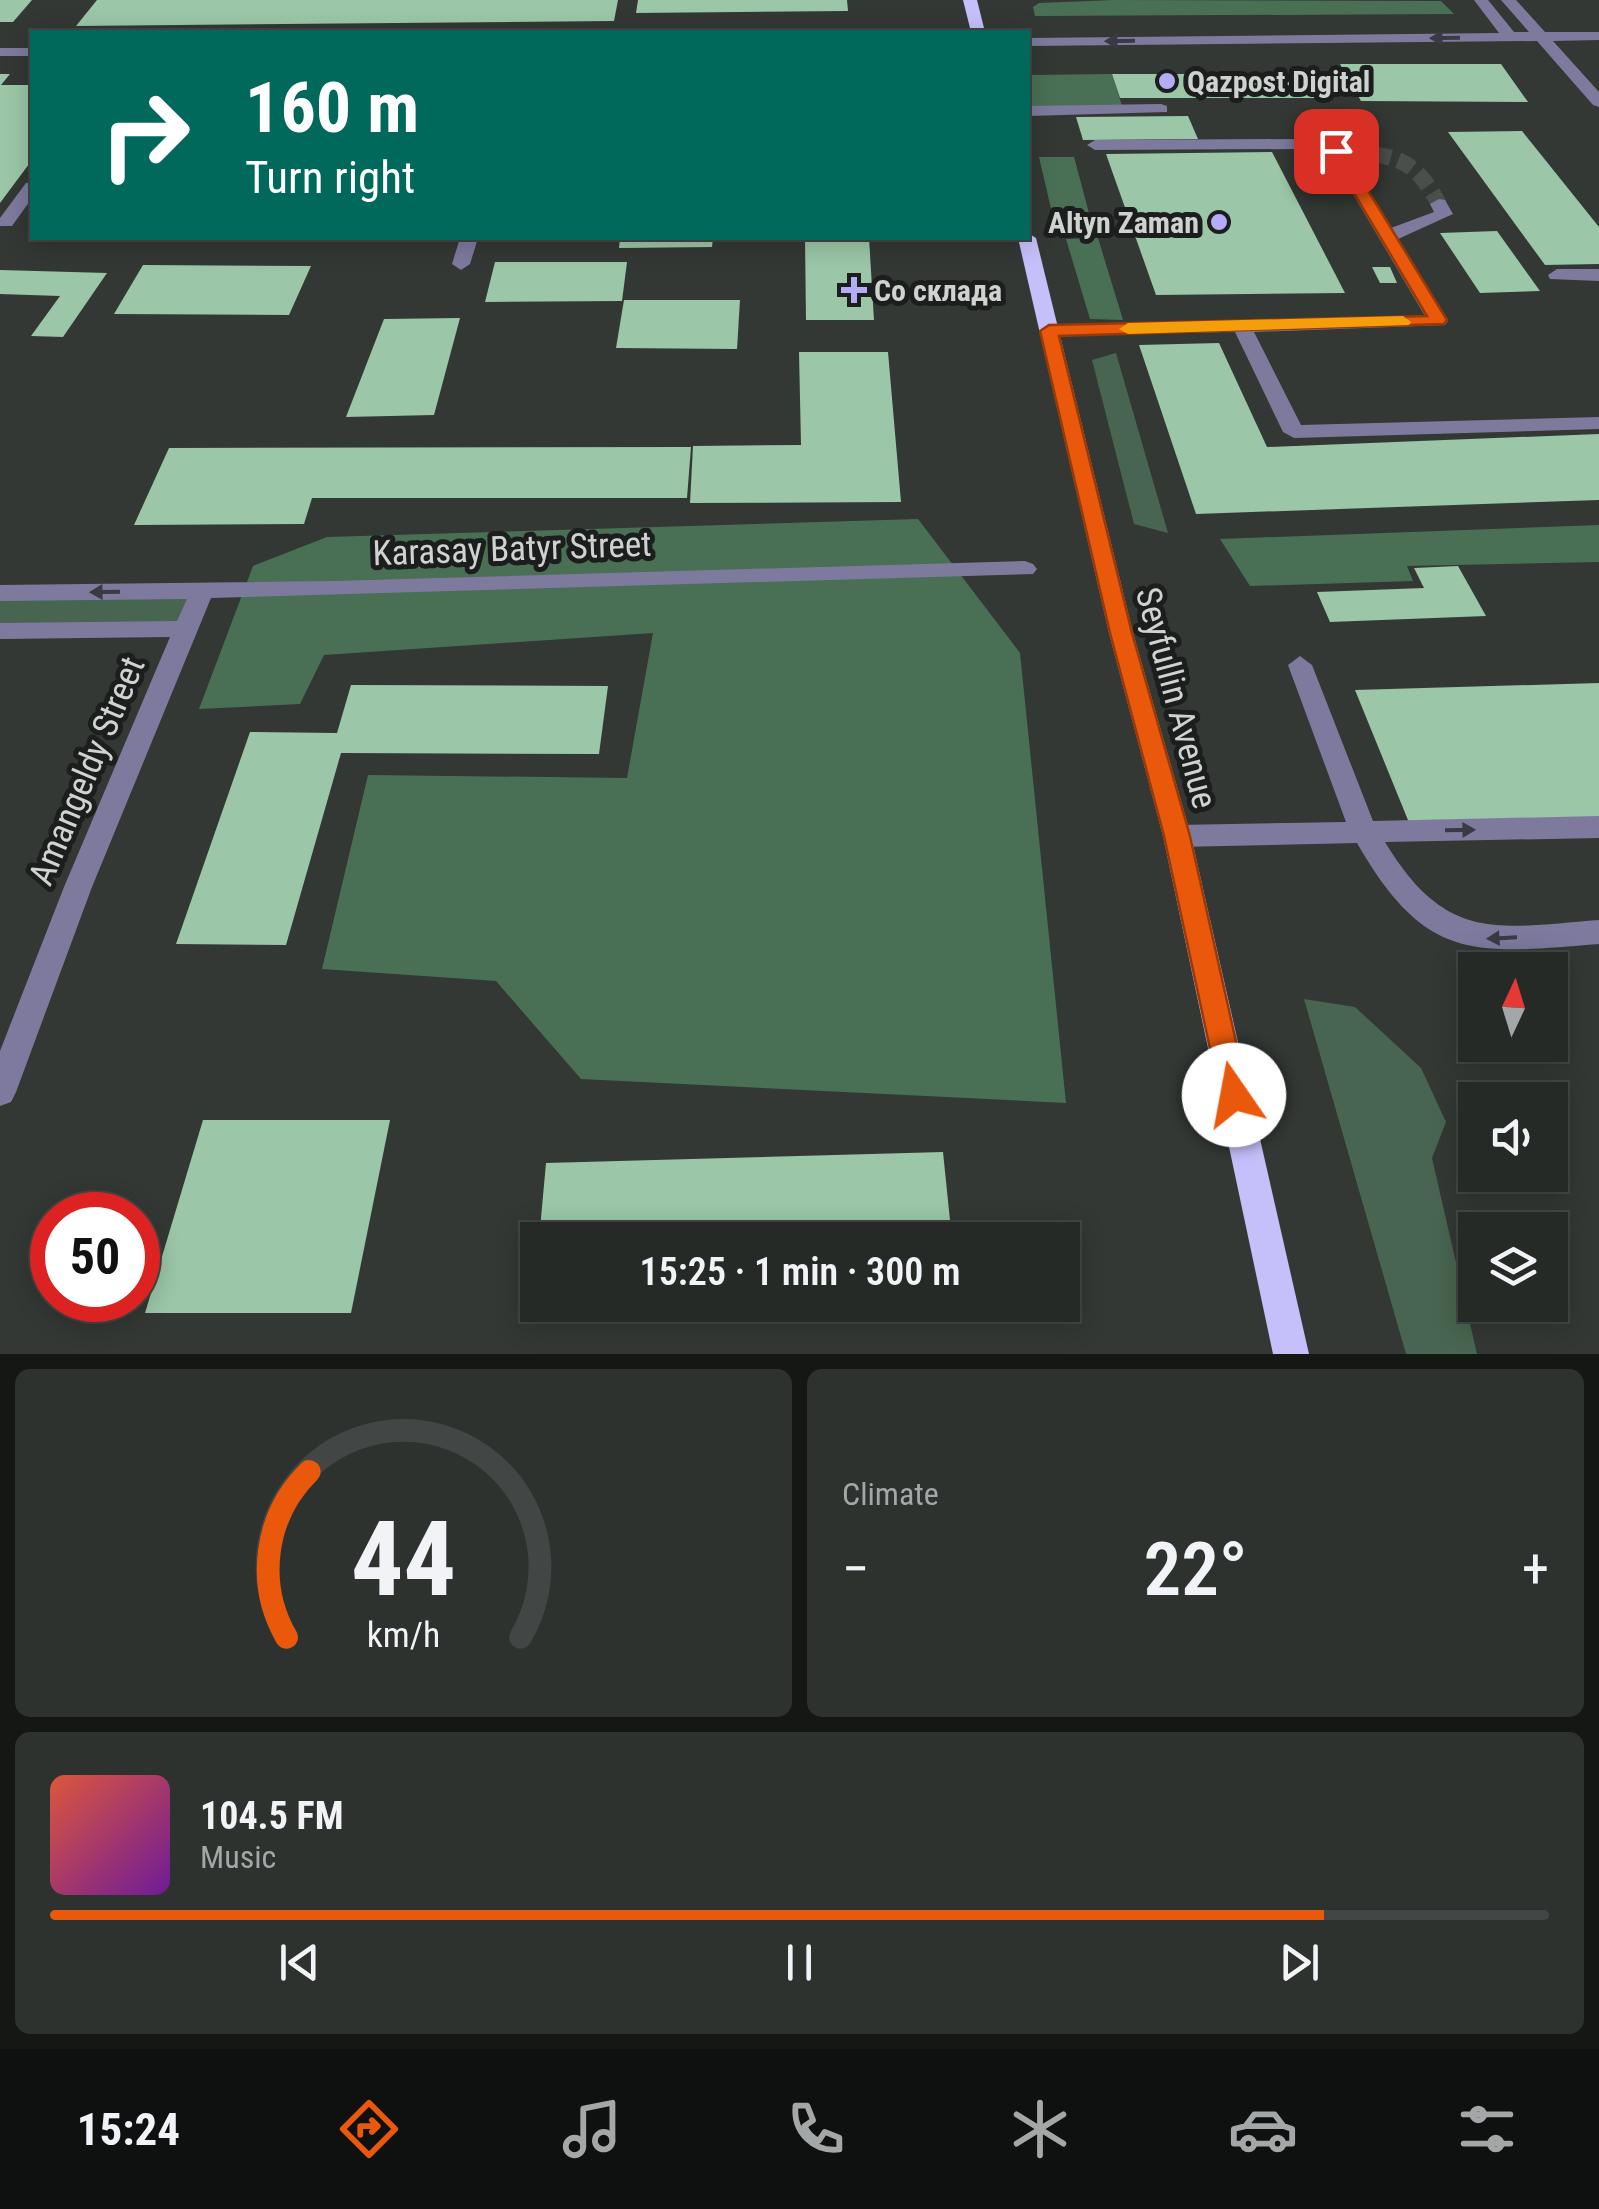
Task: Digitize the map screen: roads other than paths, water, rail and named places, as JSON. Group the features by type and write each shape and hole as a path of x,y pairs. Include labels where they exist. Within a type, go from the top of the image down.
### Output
{"main road":[{"path":"970,0 978,30"},
{"name":"Seyfullin Avenue","path":"1028,240 1121,633 1177,836 1291,1354"}],"street":[{"path":"1481,0 1510,37"},
{"path":"1508,0 1599,102"},
{"path":"1030,42 1599,36"},
{"path":"0,52 30,52"},
{"path":"1030,111 1161,110"},
{"path":"1049,331 1438,320 1336,151 1297,144 1095,146"},
{"path":"6,222 30,190"},
{"path":"1388,236 1444,214 1440,204"},
{"path":"461,264 468,240"},
{"path":"1557,275 1599,275"},
{"path":"1242,326 1294,432 1599,423"},
{"name":"Karasay Batyr Street","path":"0,593 336,589 1025,569"},
{"name":"Amangeldy Street","path":"0,1092 78,888 202,591"},
{"path":"0,631 186,629"},
{"path":"1300,665 1362,833 1418,907 1451,930 1486,939 1599,932"},
{"path":"1177,836 1599,827"}],"tunnel":[{"path":"1351,152 1404,163 1422,178 1439,204"}],"place":[{"name":"Qazpost Digital","path":"1167,81"},
{"name":"Altyn Zaman","path":"1219,222"},
{"name":"Со склада","path":"854,290"}]}
